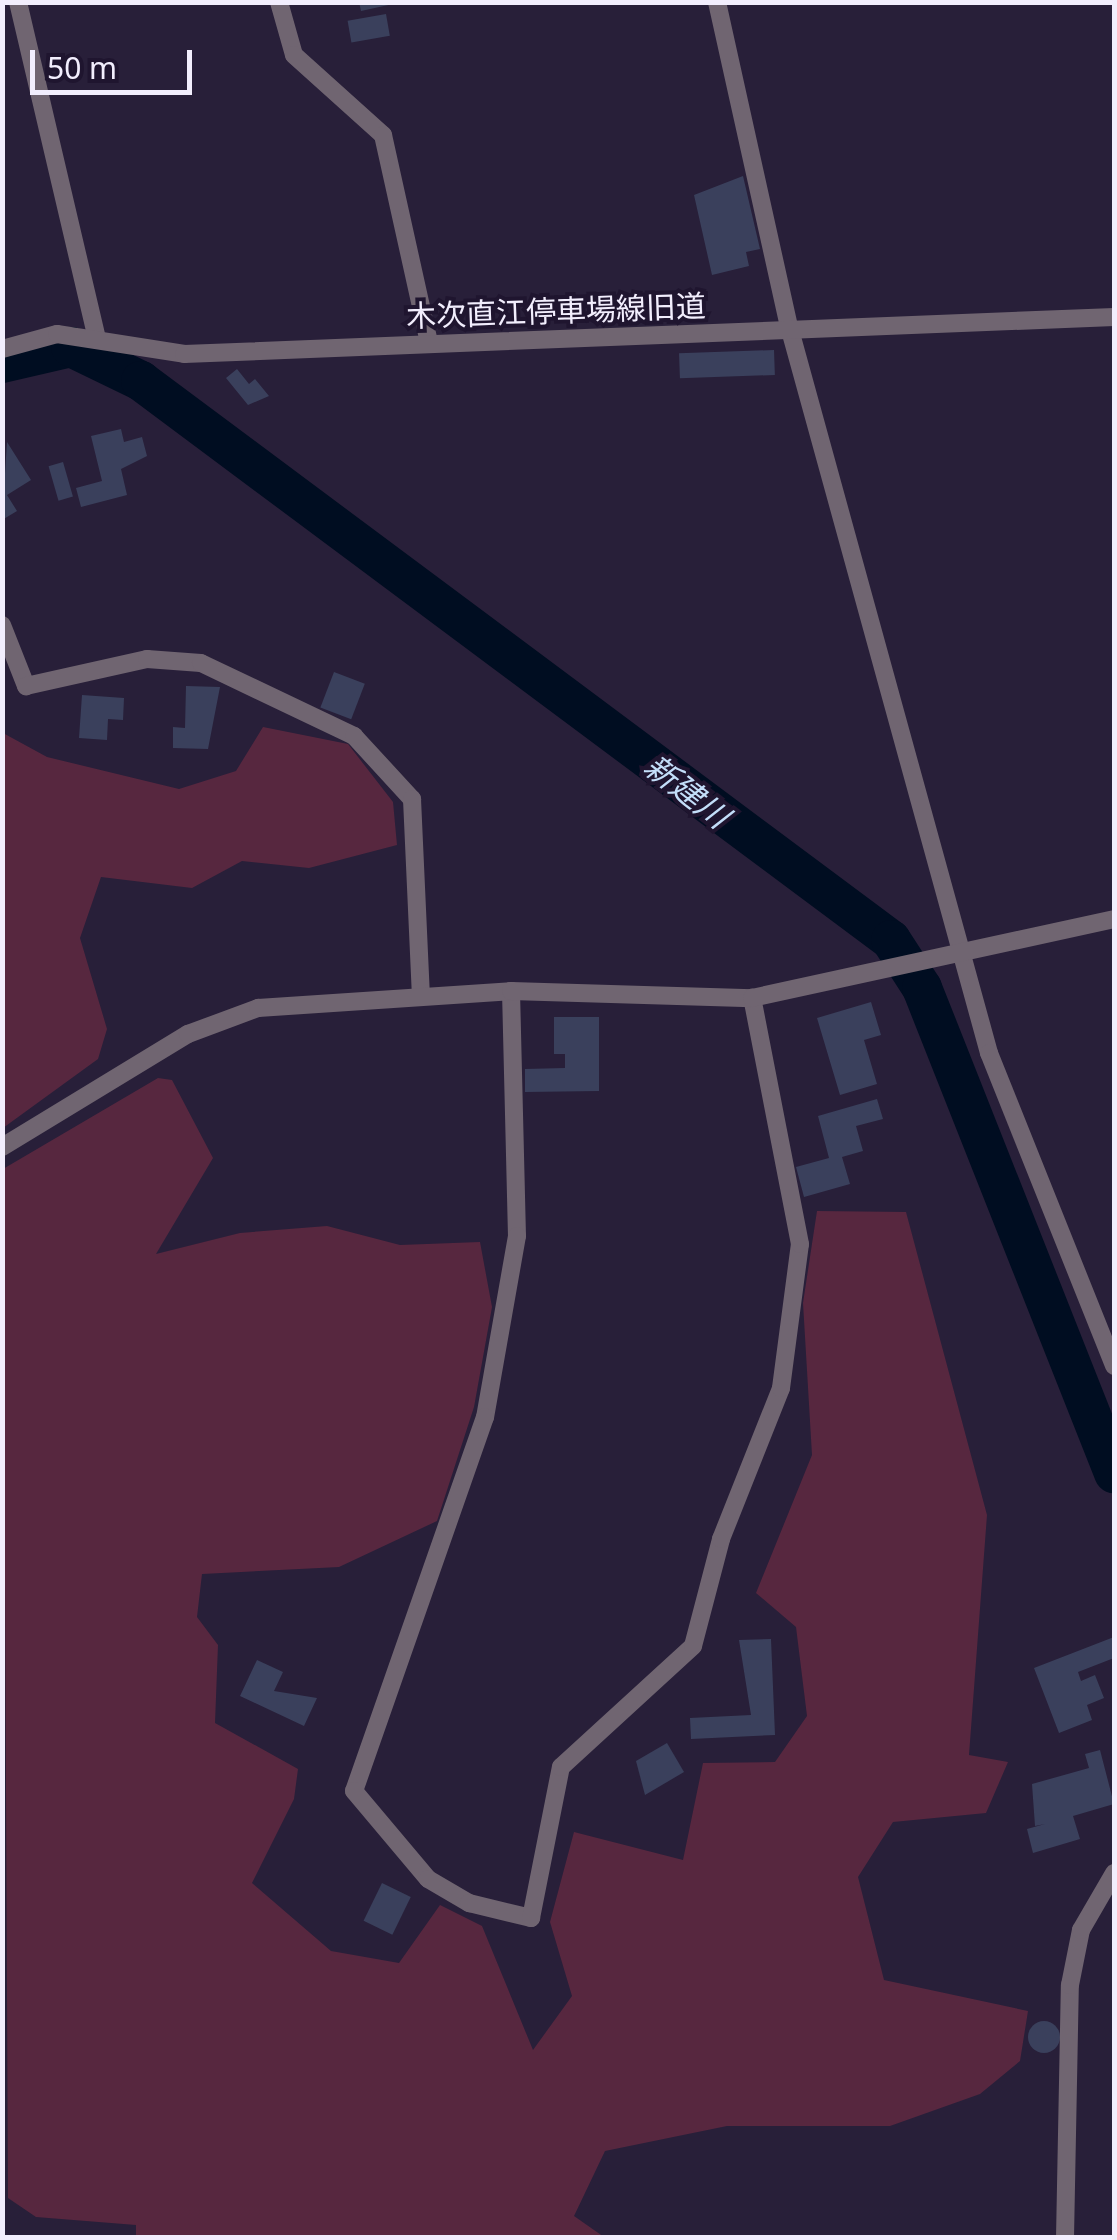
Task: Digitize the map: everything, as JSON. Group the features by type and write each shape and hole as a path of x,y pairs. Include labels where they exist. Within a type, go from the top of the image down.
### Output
{"street":[{"path":"18,2 97,340"},
{"path":"279,2 294,55 383,134 429,343"},
{"path":"717,2 790,330 990,1053 1114,1366"},
{"name":"木次直江停車場線旧道","path":"2,349 57,334 184,354 1114,317"},
{"path":"2,625 26,686 146,659 201,663 354,736 412,800 421,997"},
{"path":"2,1147 238,1013 511,991 752,998 1114,918"},
{"path":"511,991 517,1236 492,1380 354,1791 428,1878 469,1903 531,1918 561,1768 693,1646 721,1538 781,1388 800,1244 752,998"},
{"path":"1064,2238 1070,1985 1081,1930 1114,1873"}],"shaded area":[{"path":"263,727 348,744 393,802 397,845 309,868 242,861 192,888 101,877 80,938 107,1029 98,1059 3,1128 3,733 47,757 179,789 236,771"},
{"path":"158,1078 172,1080 213,1158 156,1254 240,1233 327,1226 400,1245 480,1242 492,1307 474,1407 437,1521 339,1567 202,1574 197,1617 218,1645 215,1723 298,1769 294,1799 252,1883 331,1951 399,1963 440,1905 482,1926 533,2050 572,1996 550,1922 574,1832 683,1860 703,1763 775,1762 807,1716 796,1627 756,1593 812,1455 803,1303 817,1211 906,1212 987,1515 969,1755 1008,1762 986,1813 893,1822 858,1877 884,1980 1028,2011 1020,2061 980,2094 890,2126 727,2126 605,2151 574,2216 604,2237 136,2237 136,2225 36,2217 8,2198 3,1169"}],"building":[{"path":"359,2 393,2 393,4 361,11"},
{"path":"386,14 390,36 351,42 348,21"},
{"path":"743,176 760,249 746,252 749,266 712,275 694,195"},
{"path":"774,350 775,375 680,378 679,353"},
{"path":"237,369 249,384 255,379 269,396 248,405 226,378"},
{"path":"121,429 124,442 142,437 147,456 121,469 127,495 81,507 76,488 102,481 91,436"},
{"path":"7,442 31,480 7,495 17,511 2,520"},
{"path":"63,462 73,497 59,501 49,466"},
{"path":"334,672 365,684 351,719 320,707"},
{"path":"186,686 220,687 208,749 173,748 173,727 185,728"},
{"path":"82,695 124,698 123,720 108,719 107,740 79,738"},
{"path":"871,1002 881,1035 864,1040 877,1084 840,1095 817,1018"},
{"path":"554,1017 599,1017 599,1091 525,1092 525,1069 565,1068 565,1054 554,1054"},
{"path":"877,1099 883,1119 856,1126 863,1151 842,1157 850,1184 804,1197 796,1167 829,1158 818,1116"},
{"path":"1114,1637 1114,1658 1078,1672 1081,1681 1095,1675 1104,1698 1087,1705 1092,1720 1059,1733 1034,1668"},
{"path":"771,1639 775,1735 691,1739 690,1718 751,1715 739,1640"},
{"path":"257,1660 283,1672 274,1691 317,1698 304,1726 240,1696"},
{"path":"667,1743 684,1772 645,1795 636,1761"},
{"path":"1100,1750 1114,1804 1073,1816 1080,1839 1033,1853 1027,1829 1045,1824 1035,1826 1032,1784 1089,1768 1085,1754"},
{"path":"382,1883 411,1897 392,1935 364,1921"},
{"path":"1044,2021 1056,2025 1060,2037 1056,2049 1044,2053 1032,2049 1028,2037 1032,2025"}],"waterway":[{"name":"新建川","path":"2,363 71,347 141,381 891,940 922,988 1114,1473"}]}
